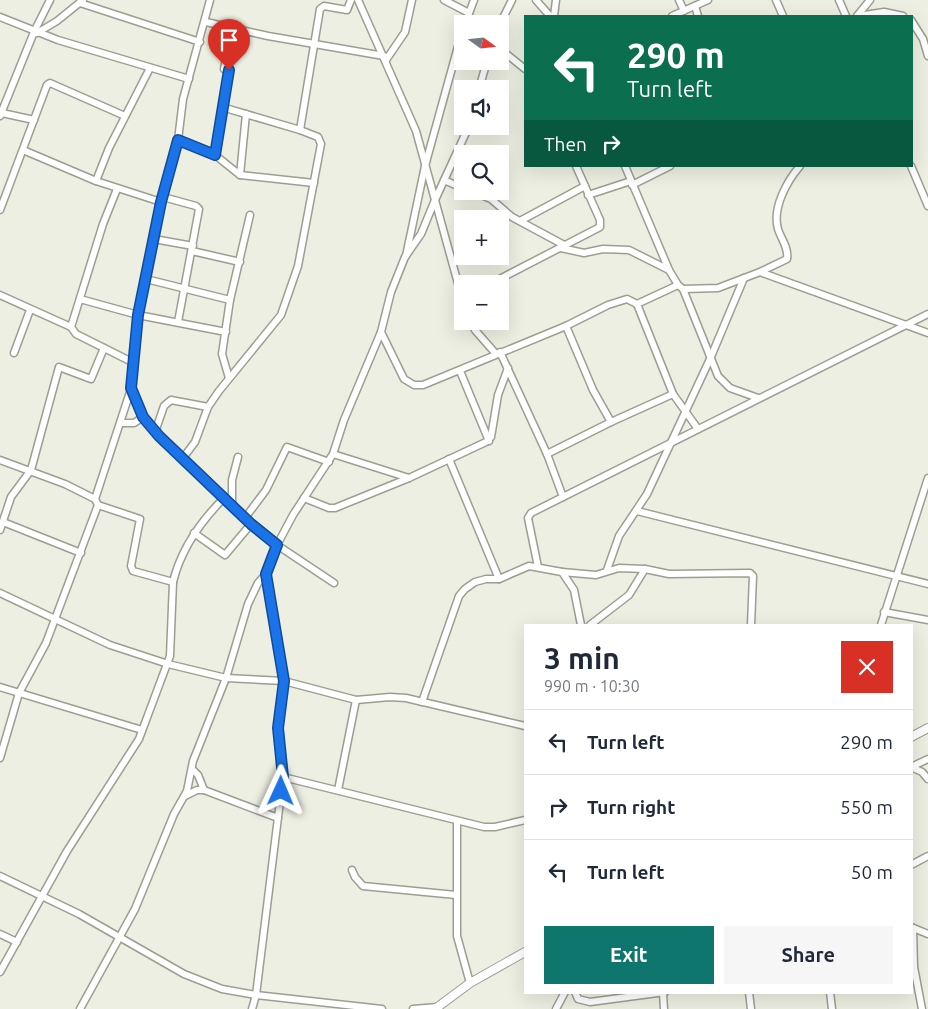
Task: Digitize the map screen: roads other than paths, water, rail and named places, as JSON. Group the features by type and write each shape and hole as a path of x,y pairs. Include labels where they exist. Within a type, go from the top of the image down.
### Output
{"street":[{"path":"34,120 1,114 50,0"},
{"path":"0,758 2,745 19,693 46,643 81,553 131,388 138,315 162,200 178,140 181,108 206,22 210,0"},
{"path":"300,130 313,42 322,7 347,10 352,0"},
{"path":"358,0 416,131 424,166 456,275"},
{"path":"385,58 404,32 412,0"},
{"path":"444,0 469,13 474,0"},
{"path":"504,15 512,0"},
{"path":"536,0 551,15"},
{"path":"552,15 556,0"},
{"path":"679,0 684,11"},
{"path":"674,15 708,0"},
{"path":"776,0 783,15"},
{"path":"839,0 846,15"},
{"path":"859,15 870,0"},
{"path":"35,32 57,21 82,2 200,42"},
{"path":"695,6 698,15"},
{"path":"864,15 884,12 899,15"},
{"path":"0,17 35,32 189,80"},
{"path":"206,22 385,58"},
{"path":"913,23 923,38 928,56"},
{"path":"215,155 232,27"},
{"path":"509,56 524,67"},
{"path":"80,1009 102,966 121,938 187,791 193,770 193,761 226,678 248,604 258,583 266,574 277,545 304,498 333,454 344,420 381,332 391,292 405,257 424,166 454,60"},
{"path":"96,181 125,116 150,68"},
{"path":"0,210 47,85 50,83 125,116"},
{"path":"183,458 196,442 208,407 229,378 281,315 298,266 320,140 300,130 222,107"},
{"path":"240,175 246,114"},
{"path":"405,257 421,234 465,135"},
{"path":"178,140 215,155 240,175 314,183"},
{"path":"23,150 117,189 198,207 198,220 178,322"},
{"path":"508,275 600,227 600,220 576,167"},
{"path":"625,167 669,270 680,287 718,376 725,385 758,398"},
{"path":"588,195 631,183 668,167"},
{"path":"637,304 680,287 718,288 760,272 787,259 786,248 778,228 777,211 790,181 799,167"},
{"path":"911,167 928,206"},
{"path":"444,180 454,184"},
{"path":"520,221 585,186"},
{"path":"117,189 72,327 74,333 132,362"},
{"path":"492,200 520,221 562,247 584,253 603,249 629,250 669,270"},
{"path":"229,378 222,357 230,300 250,215"},
{"path":"154,240 192,248 240,262"},
{"path":"760,272 928,333"},
{"path":"608,570 619,536 637,511 668,444 685,413 744,278"},
{"path":"146,279 230,300"},
{"path":"0,296 72,327"},
{"path":"80,299 138,315 226,332"},
{"path":"381,332 404,379 409,383 424,385 566,326 623,300 630,300 637,304 673,394 698,429"},
{"path":"14,352 30,310"},
{"path":"538,567 529,515 928,314"},
{"path":"566,326 593,390 611,422"},
{"path":"478,330 508,368 548,454 562,497"},
{"path":"0,530 11,497 31,470 59,367 91,379 104,348"},
{"path":"489,441 498,395 508,368"},
{"path":"460,371 489,441"},
{"path":"131,388 143,417 155,432 232,506 277,545 334,583"},
{"path":"548,454 611,422 673,394"},
{"path":"155,432 164,406 171,400 208,407"},
{"path":"121,423 134,423 143,417"},
{"path":"304,498 328,508 335,508 409,478 489,441"},
{"path":"245,518 266,490 287,447 328,462"},
{"path":"333,454 409,478"},
{"path":"232,506 232,480 238,457"},
{"path":"449,459 499,579"},
{"path":"0,460 65,484 97,502 140,519 131,566 133,571 172,582"},
{"path":"880,624 894,577 928,478"},
{"path":"0,972 67,851 139,739 168,664 172,582 194,532 224,498"},
{"path":"637,511 928,584"},
{"path":"3,522 81,553"},
{"path":"194,532 225,555 251,524"},
{"path":"422,702 459,596 475,582 499,579 519,569 538,567 562,572 596,575 608,570 644,569 669,574 705,572 752,574 750,624"},
{"path":"591,624 629,595 644,569"},
{"path":"562,572 574,590 582,624"},
{"path":"252,1009 256,995 283,777 278,728 284,681 266,574"},
{"path":"0,592 110,645 168,664 226,678 284,681 356,700 390,697 422,702 524,726"},
{"path":"884,612 928,620"},
{"path":"0,688 142,730"},
{"path":"338,790 356,700"},
{"path":"913,736 928,728"},
{"path":"913,766 928,759"},
{"path":"913,768 922,772 928,779"},
{"path":"193,770 201,779 204,790"},
{"path":"283,777 457,821 495,827 524,820"},
{"path":"182,799 190,793 204,790 278,818"},
{"path":"457,821 457,936 470,983"},
{"path":"913,864 928,856"},
{"path":"352,870 354,877 363,886 456,895"},
{"path":"0,876 43,895 184,974 222,989 256,995 382,1009"},
{"path":"913,928 928,934"},
{"path":"0,934 17,942"},
{"path":"913,948 914,967 921,995 922,1009"},
{"path":"413,1009 437,1008 470,983 524,953"},
{"path":"556,1009 564,994"},
{"path":"576,994 578,999 590,1002 656,994"},
{"path":"664,994 664,1009"},
{"path":"749,994 751,1009"},
{"path":"830,994 832,1009"},
{"path":"921,995 928,998"}]}
